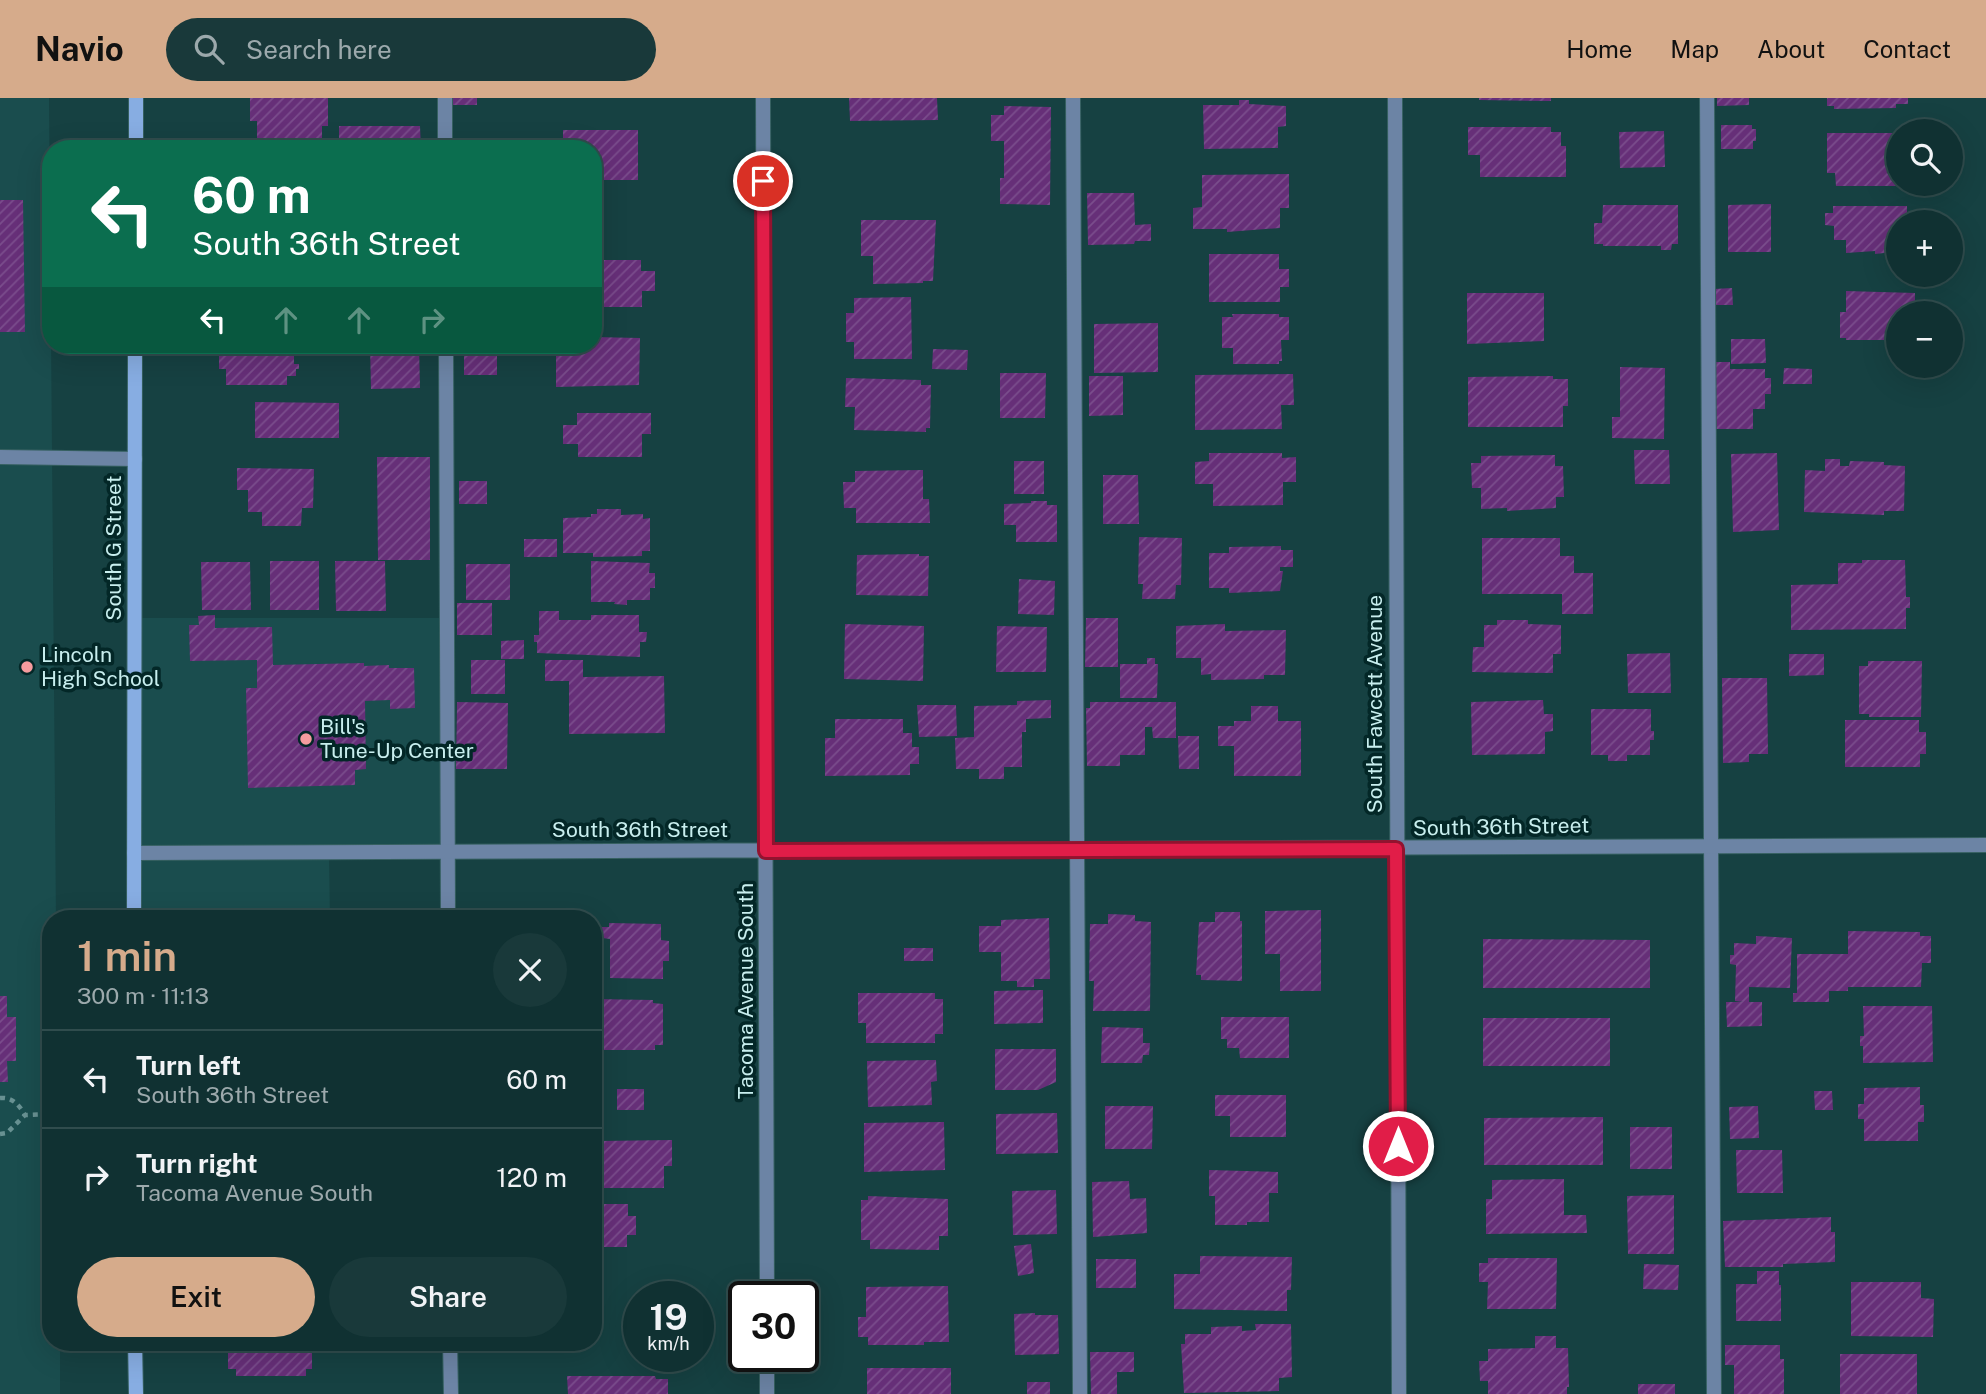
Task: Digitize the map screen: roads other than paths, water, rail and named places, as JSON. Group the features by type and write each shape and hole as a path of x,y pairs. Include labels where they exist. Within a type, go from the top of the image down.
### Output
{"street":[{"path":"136,98 136,140"},
{"path":"444,98 445,140"},
{"name":"Tacoma Avenue South","path":"763,98 767,1281"},
{"path":"1073,98 1080,1394"},
{"name":"South Fawcett Avenue","path":"1395,98 1399,1394"},
{"path":"1707,98 1714,1394"},
{"name":"South G Street","path":"134,910 135,354"},
{"path":"446,354 448,910"},
{"path":"0,457 135,458"},
{"name":"South 36th Street","path":"134,853 1986,845"},
{"path":"135,1351 136,1394"},
{"path":"450,1351 451,1394"},
{"path":"767,1372 767,1394"}],"place":[{"name":"Lincoln High School","path":"27,667"},
{"name":"Bill's Tune-Up Center","path":"306,739"}]}
